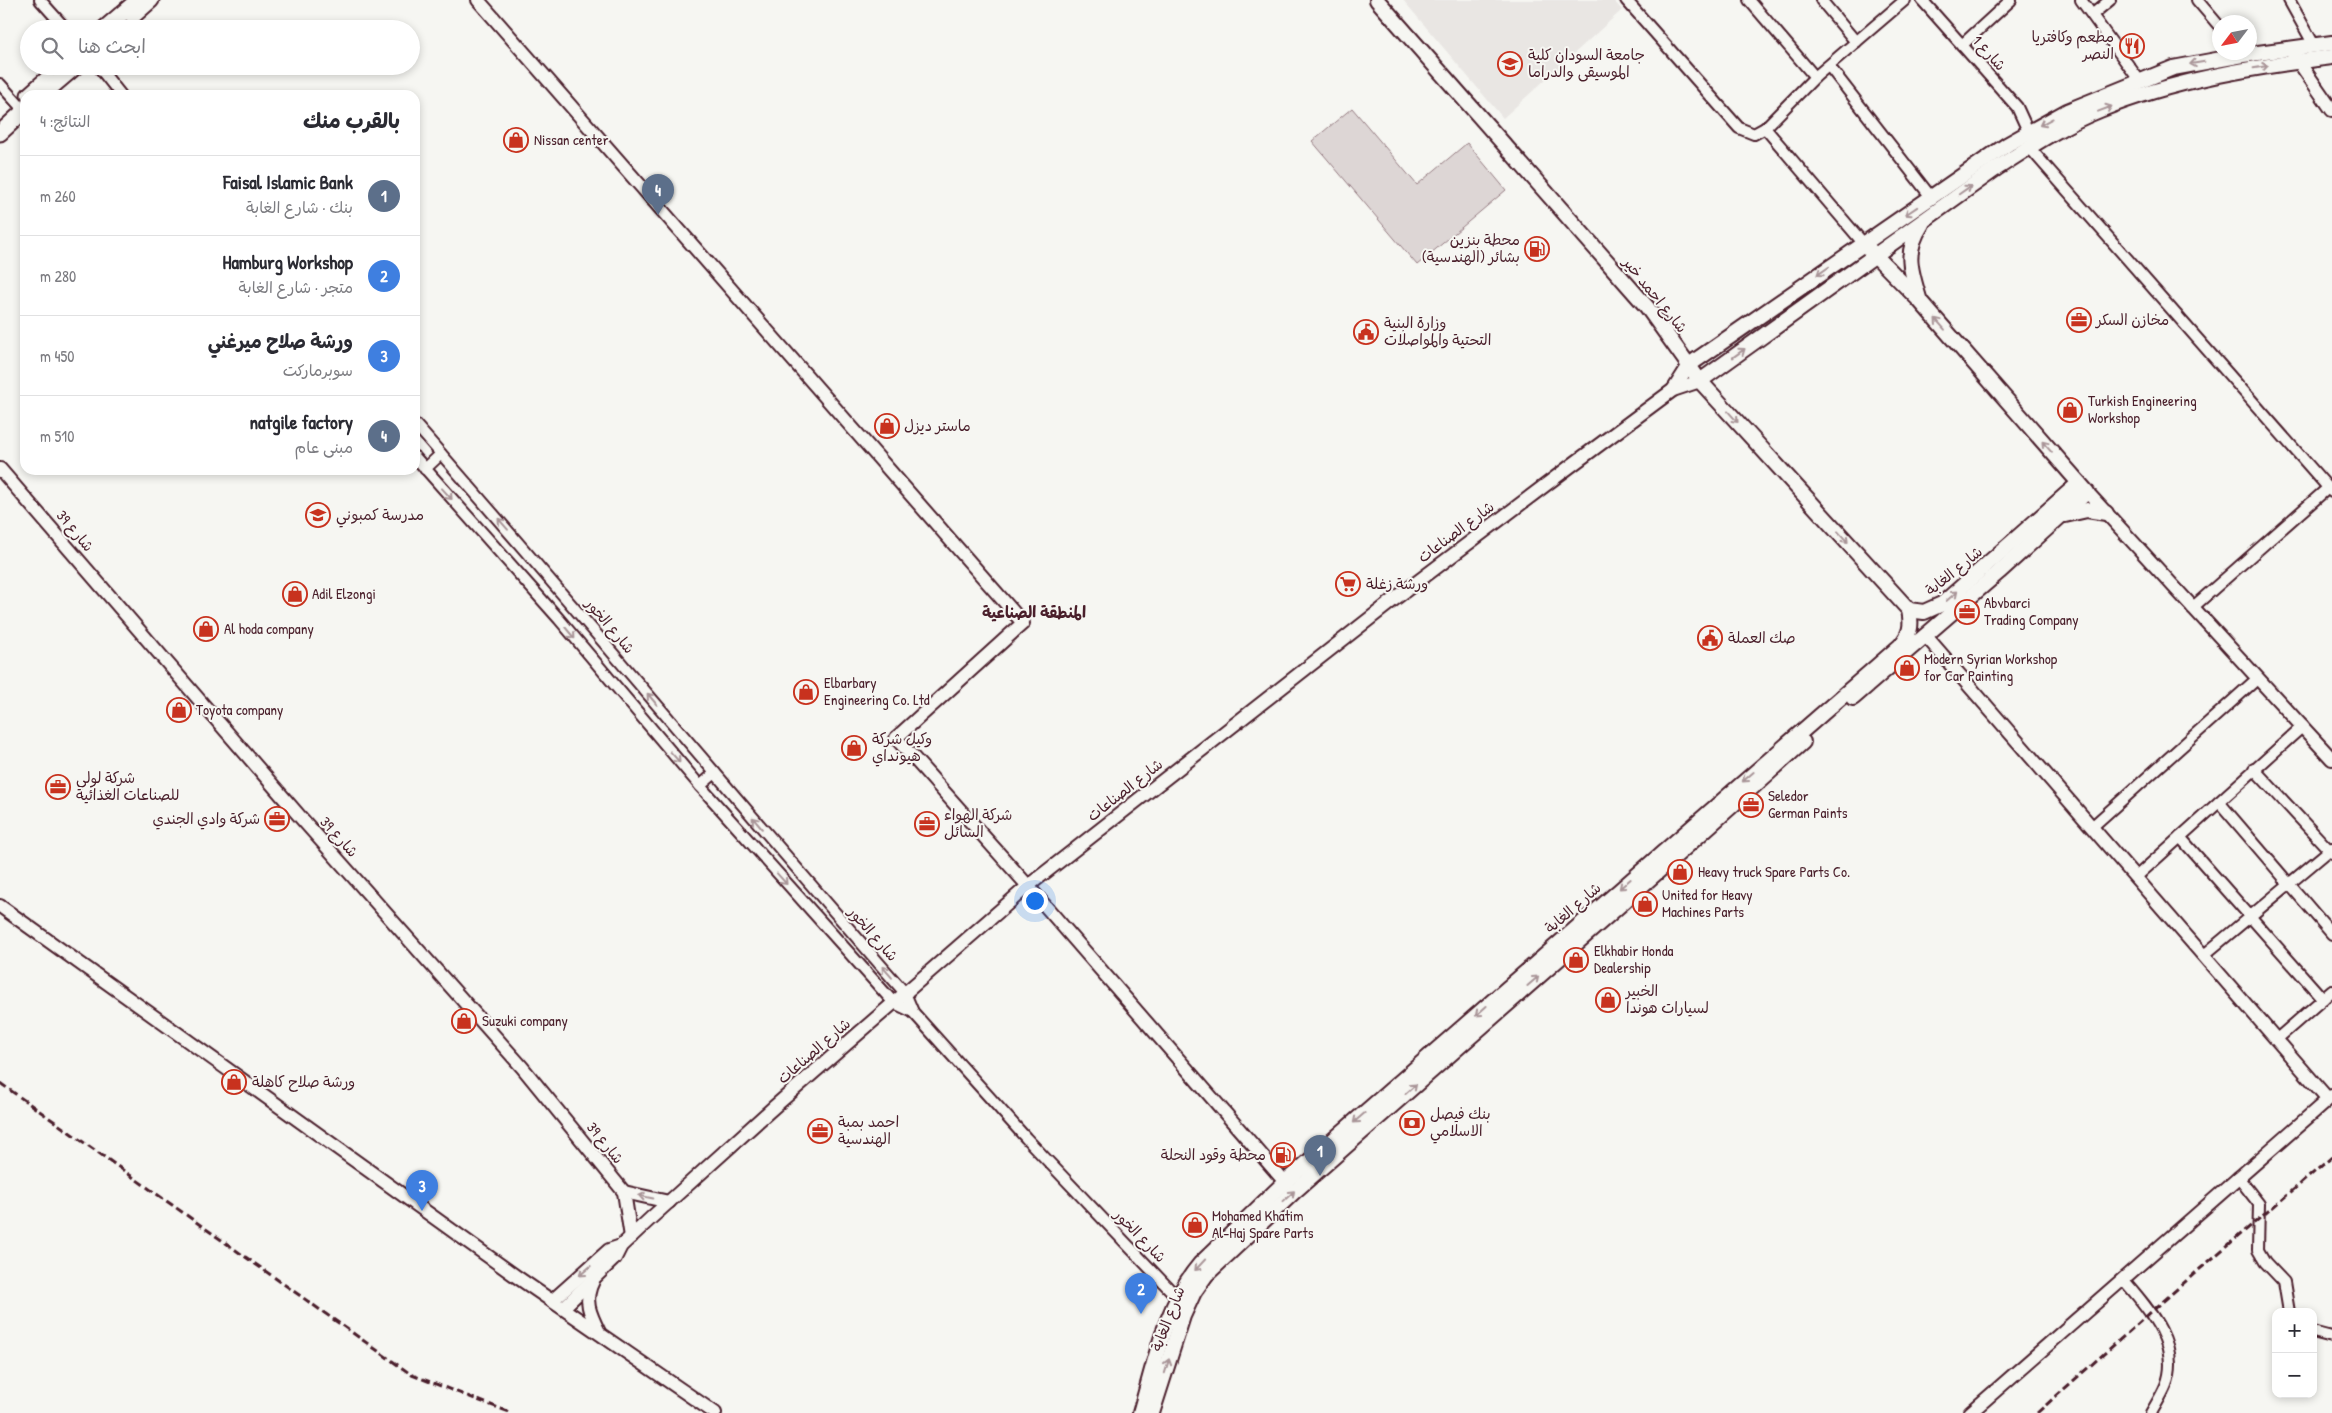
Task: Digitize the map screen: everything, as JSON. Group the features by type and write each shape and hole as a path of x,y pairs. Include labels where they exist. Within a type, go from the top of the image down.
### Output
{"main road":[{"path":"115,20 138,0"},
{"path":"129,20 151,0"},
{"name":"شارع احمد خير","path":"1377,0 1647,307 1700,382 1909,610"},
{"path":"2257,52 2332,43"},
{"path":"1700,382 1873,256 2028,147 2082,118 2150,92 2224,74 2332,57"},
{"path":"1689,365 2028,131 2067,111 2139,80 2173,68 2212,60"},
{"path":"37,90 53,75"},
{"path":"48,90 65,75"},
{"path":"0,121 20,106"},
{"path":"0,133 20,108"},
{"path":"1920,301 1909,266 1910,250 1916,233 1925,219"},
{"path":"1864,244 1873,256 1920,301 2083,488"},
{"name":"شارع الغابة","path":"1140,1413 1177,1297 1200,1264 1285,1182 1900,646 1910,632 1909,610 1924,612 1935,608 1995,567 2062,516 2083,488"},
{"name":"شارع الغابة","path":"1152,1413 1183,1316 1194,1292 1206,1275 1295,1191 1925,635 1995,567 2083,488"},
{"path":"2062,516 2087,510 2106,513"}],"street":[{"path":"40,0 58,20"},
{"path":"478,0 1023,624 896,738 1028,886 1285,1182"},
{"path":"1626,0 1739,128 1754,134 1765,128 1815,77 1905,0"},
{"path":"1749,0 1815,77"},
{"path":"1821,0 1856,42"},
{"name":"شارع 1","path":"1922,0 2016,106 2028,131"},
{"path":"1962,45 2011,0"},
{"path":"2081,0 2139,80"},
{"path":"2093,14 2110,0"},
{"path":"2197,0 2212,18"},
{"path":"2289,0 2314,45"},
{"path":"2291,48 2298,62 2332,110"},
{"path":"1828,66 1931,197"},
{"path":"105,75 117,90"},
{"path":"0,84 20,98"},
{"path":"1765,128 1864,244"},
{"path":"2028,147 2330,490 2192,608"},
{"path":"1673,390 1689,365"},
{"path":"1673,390 1700,382"},
{"name":"شارع الصناعات","path":"621,1246 1028,886 1396,598 1673,390"},
{"path":"420,430 442,454 425,468"},
{"name":"شارع الخور","path":"442,454 554,582 715,773 905,993 913,1012 1026,1138 1177,1297"},
{"path":"420,462 700,786 894,1003 913,1012"},
{"name":"شارع 39","path":"0,469 302,819 522,1067 624,1192"},
{"path":"2083,488 2332,759"},
{"path":"1925,635 2330,1098 1970,1413"},
{"path":"2093,826 2258,678"},
{"path":"2136,877 2303,726"},
{"path":"2204,955 2331,851 2254,769"},
{"path":"700,786 715,773"},
{"path":"2219,802 2332,934"},
{"path":"2180,837 2323,999"},
{"path":"0,906 563,1308 715,1413"},
{"path":"2277,1038 2332,991"},
{"path":"2238,1177 2259,1204 2258,1250 2265,1262 2284,1282 2288,1308"},
{"path":"631,1237 624,1192 669,1202"},
{"path":"552,1300 609,1250 621,1246"},
{"path":"563,1308 615,1258 621,1246"},
{"path":"599,1273 586,1299 599,1332"},
{"path":"2123,1279 2154,1318 2168,1347 2169,1376 2151,1413"},
{"path":"2317,1333 2332,1337"}],"shaded area":[{"name":"جامعة السودان كلية الموسيقى والدراما","path":"1403,0 1613,0 1622,10 1503,118"},
{"path":"1352,108 1417,185 1467,143 1506,190 1417,265 1312,141"}],"railway":[{"path":"0,1083 412,1375 512,1413"},
{"path":"2037,1413 2194,1274 2332,1157"}],"place":[{"name":"مطعم وكافتريا النصر","path":"2132,46"},
{"name":"جامعة السودان كلية الموسيقى والدراما","path":"1510,64"},
{"name":"Nissan center","path":"516,140"},
{"name":"natgile factory","path":"658,215"},
{"name":"محطة بنزين بشائر (الهندسية)","path":"1537,249"},
{"name":"مخازن السكر","path":"2079,320"},
{"name":"وزارة البنية التحتية والمواصلات","path":"1366,332"},
{"name":"Turkish Engineering Workshop","path":"2070,410"},
{"name":"ماستر ديزل","path":"887,426"},
{"name":"مدرسة كمبوني","path":"318,515"},
{"name":"ورشة زغلة","path":"1348,584"},
{"name":"Adil Elzongi","path":"295,594"},
{"name":"Abvbarci Trading Company","path":"1967,612"},
{"name":"Al hoda company","path":"206,629"},
{"name":"صك العملة","path":"1710,638"},
{"name":"Modern Syrian Workshop for Car Painting","path":"1907,668"},
{"name":"Elbarbary Engineering Co. Ltd","path":"806,692"},
{"name":"Toyota company","path":"179,710"},
{"name":"وكيل شركة هيونداي","path":"854,748"},
{"name":"شركة لولي للصناعات الغذائية","path":"58,787"},
{"name":"Seledor German Paints","path":"1751,805"},
{"name":"شركة وادي الجندي","path":"277,819"},
{"name":"شركة الهواء السائل","path":"927,824"},
{"name":"Heavy truck Spare Parts Co.","path":"1680,872"},
{"name":"United for Heavy Machines Parts","path":"1645,904"},
{"name":"Elkhabir Honda Dealership","path":"1576,960"},
{"name":"الخبير لسيارات هوندا","path":"1608,1000"},
{"name":"Suzuki company","path":"464,1021"},
{"name":"ورشة صلاح كاهلة","path":"234,1082"},
{"name":"بنك فيصل الاسلامي","path":"1412,1123"},
{"name":"احمد بمبة الهندسية","path":"820,1131"},
{"name":"محطة وقود النحلة","path":"1283,1155"},
{"name":"Faisal Islamic Bank","path":"1320,1176"},
{"name":"ورشة صلاح ميرغني","path":"422,1211"},
{"name":"Mohamed Khatim Al-Haj Spare Parts","path":"1195,1225"},
{"name":"Hamburg Workshop","path":"1141,1314"}],"district":[{"name":"المنطقة الصناعية","path":"1034,612"}]}
